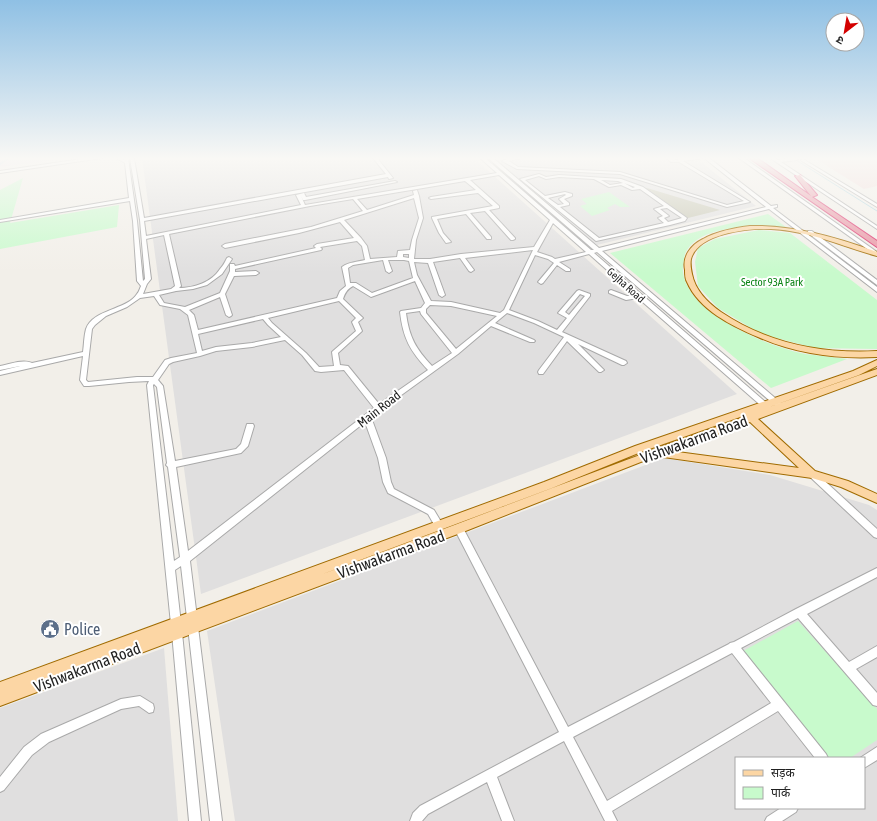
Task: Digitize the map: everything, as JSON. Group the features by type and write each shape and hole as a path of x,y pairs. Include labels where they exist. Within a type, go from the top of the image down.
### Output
{"highway":[{"path":"807,196 877,245"},
{"path":"816,196 877,237"}],"main road":[{"path":"877,254 847,243 803,231 754,228 735,230 716,235 702,241 689,255 687,264 688,276 692,286 702,298 716,311 733,323 753,333 776,342 822,353 840,355 877,354"},
{"name":"Vishwakarma Road","path":"767,408 774,401 856,373 877,363"},
{"name":"Vishwakarma Road","path":"192,622 459,529 508,505 638,449 767,408 782,407 877,372"},
{"path":"747,414 812,474"},
{"name":"Vishwakarma Road","path":"1,697 439,525 508,505 654,453 747,414"},
{"path":"654,453 812,474 844,484 877,499"}],"street":[{"path":"131,196 140,281 143,285 143,290 138,297 92,324 89,329 83,380 86,384 94,384 134,378 154,379 160,386 170,465 185,559 216,821"},
{"path":"137,196 148,280 143,285"},
{"path":"134,217 141,218 266,196"},
{"path":"299,196 304,207"},
{"path":"303,196 305,199 319,196"},
{"path":"136,235 142,236 166,233 364,196"},
{"path":"224,246 322,226 390,203 416,196"},
{"path":"417,196 420,218 411,260 416,279 428,303"},
{"path":"431,198 443,196"},
{"path":"448,242 434,222 434,218 495,208 496,206 486,196"},
{"name":"Gejha Road","path":"528,196 597,250 782,407"},
{"name":"Gejha Road","path":"532,196 589,252 767,408"},
{"path":"557,207 567,204 561,198 566,196"},
{"path":"545,197 598,240 668,224 683,220 685,218 653,196"},
{"path":"696,196 727,206 748,202 739,196"},
{"path":"755,196 803,231 877,290"},
{"path":"762,196 877,283"},
{"path":"795,196 877,254"},
{"path":"829,196 877,228"},
{"path":"861,196 877,206"},
{"path":"354,198 366,212"},
{"path":"0,222 131,200"},
{"path":"668,206 656,209 667,216 660,218 668,224"},
{"path":"541,282 556,262 589,252 775,206"},
{"path":"486,209 513,239"},
{"path":"466,212 489,238"},
{"path":"556,219 567,215"},
{"name":"Main Road","path":"170,568 185,559 378,408 431,369 456,353 504,313 535,250 556,219"},
{"path":"341,220 364,246 368,261"},
{"path":"645,229 654,236"},
{"path":"166,233 178,286 176,289"},
{"path":"233,271 319,249 318,246 359,239"},
{"path":"348,285 345,268 346,266 385,259 400,258 430,261 461,256 535,250 568,270"},
{"path":"400,258 400,252 412,252"},
{"path":"461,256 471,270"},
{"path":"138,297 176,289 182,290 207,283 221,273 229,259 233,271 222,294 186,309 162,304 156,294"},
{"path":"385,259 389,271"},
{"path":"430,261 442,295"},
{"path":"233,271 256,273"},
{"path":"214,277 228,282"},
{"path":"340,299 342,292 348,285 354,284 371,295 416,279"},
{"path":"558,332 588,295 579,292 561,313 570,317"},
{"path":"611,292 626,298 639,296"},
{"path":"222,294 229,315"},
{"path":"195,333 340,299"},
{"path":"337,367 335,352 360,331 355,322 360,318 340,299"},
{"path":"428,303 452,304 504,313 558,332 624,363"},
{"path":"428,303 423,309 403,312 405,329 412,346 431,369"},
{"path":"186,309 191,315 200,354"},
{"path":"423,309 423,313 456,353"},
{"path":"264,316 270,324 304,354 317,369 323,370 342,367 348,370 378,408"},
{"path":"491,324 532,341"},
{"path":"567,337 601,370"},
{"path":"541,372 567,337"},
{"path":"195,821 177,628 149,388 169,360 200,354 216,348 252,345 286,338"},
{"path":"0,373 86,354"},
{"path":"0,368 22,364 31,365"},
{"path":"367,417 382,458 387,482 391,491 431,512 439,525"},
{"path":"170,465 230,453 241,449 246,442 250,426"},
{"path":"812,474 877,534"},
{"path":"459,529 612,821"},
{"path":"416,821 417,817 424,810 490,774 877,572"},
{"path":"799,612 877,701"},
{"path":"733,646 821,757"},
{"path":"848,668 877,651"},
{"path":"0,786 28,751 45,738 121,704 140,701 149,708"},
{"path":"605,809 779,704"},
{"path":"865,761 877,753"},
{"path":"490,774 508,821"},
{"path":"771,821 790,809"}],"shaded area":[{"path":"147,196 517,196 737,394 201,594"},
{"path":"539,196 744,196 756,206 597,245"},
{"path":"655,196 675,196 720,210 688,218"},
{"path":"664,458 770,475 869,505 877,510 877,821 235,821 207,631"},
{"path":"164,648 178,821 0,821 0,708"}],"green space":[{"path":"0,196 18,196 10,223 119,205 117,227 0,249"},
{"path":"592,196 615,196 630,207 620,207 615,204 607,208 610,210 592,216 580,206 587,204 581,199"},
{"path":"768,214 786,227 761,226 730,228 702,237 692,244 685,254 683,272 684,279 690,291 699,302 709,311 743,332 767,343 793,351 805,354 847,359 771,388 610,253"},
{"name":"Sector 93A Park","path":"759,230 790,233 877,300 877,349 815,348 761,334 718,308 698,286 695,262 698,248 715,239"},
{"path":"798,621 877,709 877,740 852,757 827,757 743,651"}],"waterway":[{"path":"854,196 877,211"}],"place":[{"name":"Police","path":"50,629"}]}
